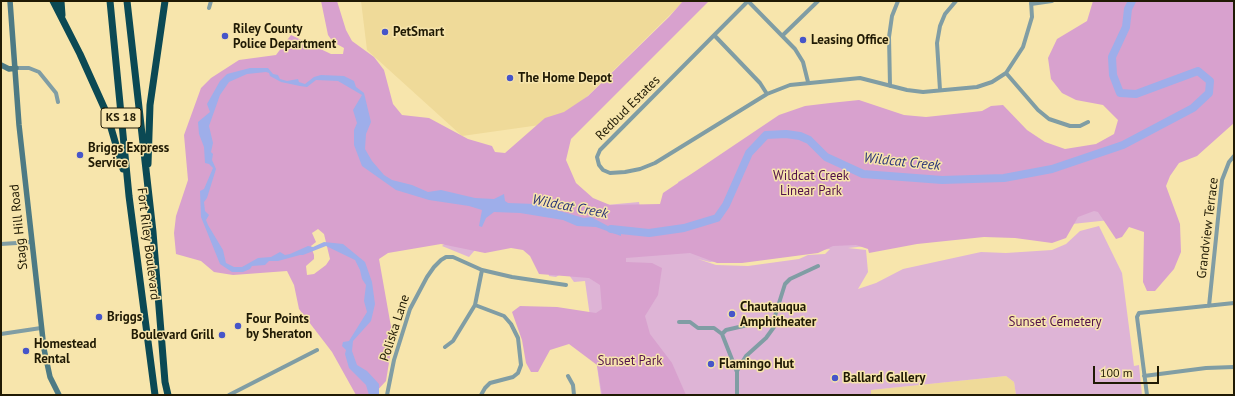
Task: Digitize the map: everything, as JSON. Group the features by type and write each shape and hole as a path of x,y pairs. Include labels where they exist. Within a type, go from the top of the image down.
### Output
{"highway":[{"path":"53,1 80,54 107,114 114,135 129,196"},
{"path":"61,1 62,19"},
{"name":"Fort Riley Boulevard","path":"110,1 129,196 155,395"},
{"name":"Fort Riley Boulevard","path":"127,1 148,190 168,395"},
{"path":"148,190 150,105 166,2"}],"street":[{"name":"Stagg Hill Road","path":"10,1 20,125 41,328 46,363 54,387 59,395"},
{"path":"209,8 211,1"},
{"name":"Redbud Estates","path":"808,82 803,62 795,48 784,35 748,1 715,36 600,150 597,157 599,165 603,170 610,173 640,169 655,162 767,94 790,84 860,78 890,86 923,92 977,87 992,82 1006,73 1023,47 1032,16 1031,2 1052,1"},
{"path":"784,35 818,1"},
{"path":"890,86 889,37 892,16 898,1"},
{"path":"940,90 937,43 940,26 945,14 956,1"},
{"path":"715,36 760,83 767,94"},
{"path":"1,65 9,68 29,68 40,72 56,93 58,102"},
{"path":"1006,73 1038,110 1049,119 1070,126 1080,126 1088,122"},
{"name":"Grandview Terrace","path":"1209,306 1222,180 1229,162 1234,156"},
{"path":"1,244 32,242"},
{"name":"Poliska Lane","path":"388,395 394,360 410,309 417,293 434,267 446,257 453,257 482,270 512,277 566,285"},
{"path":"737,372 746,356 766,338 774,327 774,319 785,284 790,279 818,266"},
{"path":"445,347 453,342 475,305 482,270"},
{"path":"1147,395 1137,317 1139,313 1234,303"},
{"path":"475,305 504,316 511,324 518,338 521,365 518,373 490,383 481,395"},
{"path":"722,334 726,330 774,319"},
{"path":"679,322 690,322 698,328 714,328 722,334 737,372 737,395"},
{"path":"1,334 41,328"},
{"path":"229,395 318,350"},
{"path":"1144,376 1206,368 1234,367"},
{"path":"568,376 574,395"}],"shaded area":[{"path":"361,1 684,1 561,122 462,136 367,50"},
{"path":"1006,376 1014,382 1016,395 871,395 870,390"}],"green space":[{"path":"321,1 337,1 346,30 352,41 374,57 384,70 393,104 402,115 429,118 468,139 492,146 495,152 505,153 545,118 564,112 588,96 669,17 683,1 709,1 571,139 566,160 576,183 593,198 610,205 660,204 663,193 779,115 805,106 859,100 904,115 926,117 982,111 991,106 1003,105 1027,130 1045,142 1065,149 1096,144 1114,134 1118,120 1103,105 1076,100 1062,93 1051,79 1048,58 1057,39 1087,21 1093,1 1234,1 1234,123 1197,156 1179,163 1170,176 1166,186 1180,224 1181,252 1174,269 1155,291 1147,291 1143,282 1144,232 1129,227 1122,237 1116,239 1098,212 1094,211 1078,217 1066,238 1052,243 1015,238 984,237 917,244 869,253 868,249 856,245 833,246 818,253 742,263 717,263 690,253 626,258 626,262 652,263 662,268 658,295 645,316 650,334 672,363 686,395 602,395 597,365 569,344 550,350 538,372 531,372 526,363 522,340 512,312 520,306 557,307 596,313 602,309 600,285 589,278 539,274 530,256 523,250 511,248 485,253 441,244 388,253 379,259 393,338 386,381 373,395 356,395 332,352 299,309 294,285 287,271 233,275 214,272 201,261 176,254 174,233 176,216 188,180 184,135 201,88 211,78 239,60 276,55 291,35 331,54 343,54 344,48 333,42 328,35","holes":["318,229 324,234 330,259 326,265 314,274 307,275 306,266 314,259 311,246 316,242 312,233"]},
{"path":"775,126 1032,146 1071,158 1108,138 1119,219 848,248 866,250 868,272 858,289 876,283 903,269 981,252 1006,253 1052,250 1066,244 1080,231 1099,226 1122,273 1134,366 1139,365 1142,395 1016,395 1014,382 1006,376 871,390 871,395 601,395 585,281 574,282 569,275 559,275 556,277 549,276 545,244 475,250 469,257 442,246 477,218 567,189 606,205 639,202 640,208 680,205 678,182","holes":["830,249 825,254 808,255 799,259 748,266 716,265 698,259 710,262"]}],"water":[{"path":"250,68 268,68 273,74 278,75 280,79 287,81 298,79 299,82 305,84 314,77 321,75 344,76 354,81 356,87 364,93 371,122 366,134 365,149 372,161 384,175 392,180 412,185 428,192 441,190 475,198 494,199 504,194 505,201 508,203 535,204 584,218 591,217 608,226 621,227 621,236 596,227 577,226 563,220 520,213 494,212 486,218 482,227 479,226 482,210 469,206 429,200 396,190 362,166 354,145 354,130 357,123 353,110 362,95 338,81 316,80 307,87 281,82 266,72 247,74 229,82 220,95 209,126 213,143 211,152 213,154 212,160 216,169 207,198 204,202 205,211 209,215 206,220 208,225 223,250 226,263 234,267 242,267 258,258 271,257 280,252 285,255 290,254 308,246 313,247 324,242 343,244 365,262 372,282 375,304 371,321 353,341 352,351 357,365 367,371 379,384 379,395 369,395 366,385 349,368 345,354 346,350 342,346 343,342 349,341 367,312 364,301 366,285 362,279 360,270 355,260 326,246 303,255 278,261 269,261 265,265 252,266 250,269 243,272 232,272 220,264 201,217 200,191 204,189 213,168 209,164 205,163 204,147 199,134 198,122 210,112 207,104 220,81 227,74"}],"waterway":[{"name":"Wildcat Creek","path":"611,229 649,233 684,228 717,218 726,205 749,153 766,135 786,134 800,136 809,140 826,157 863,174 942,180 1004,178 1052,169 1123,145 1193,108 1209,93 1210,81 1198,71 1136,94 1120,93 1113,75 1112,57 1126,27 1128,9 1132,1"}],"place":[{"name":"PetSmart","path":"385,32"},
{"name":"Riley County Police Department","path":"225,36"},
{"name":"Leasing Office","path":"803,40"},
{"name":"The Home Depot","path":"510,78"},
{"name":"Briggs Express Service","path":"80,155"},
{"name":"Chautauqua Amphitheater","path":"732,314"},
{"name":"Briggs","path":"99,317"},
{"name":"Four Points by Sheraton","path":"238,326"},
{"name":"Boulevard Grill","path":"222,335"},
{"name":"Homestead Rental","path":"26,351"},
{"name":"Flamingo Hut","path":"711,364"},
{"name":"Ballard Gallery","path":"835,378"}],"park label":[{"name":"Wildcat Creek Linear Park","path":"811,184"},
{"name":"Sunset Cemetery","path":"1055,322"},
{"name":"Sunset Park","path":"630,361"}]}
